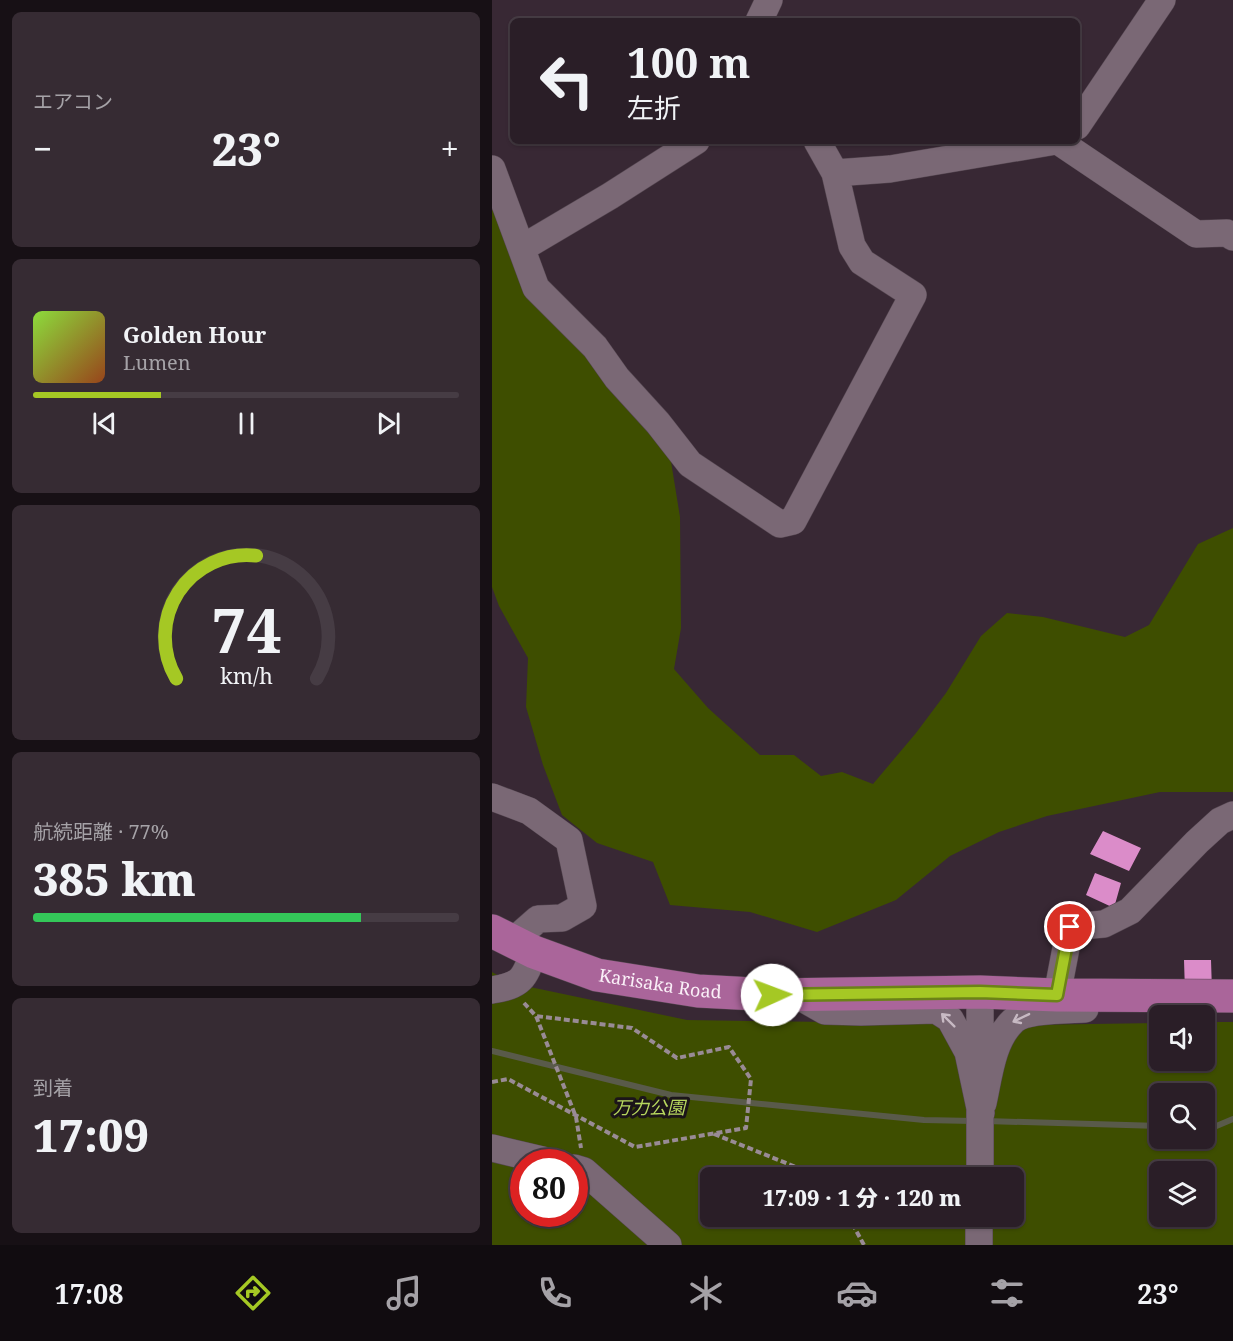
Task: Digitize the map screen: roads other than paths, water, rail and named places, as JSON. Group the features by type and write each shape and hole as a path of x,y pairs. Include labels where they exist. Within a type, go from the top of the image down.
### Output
{"highway":[{"name":"Karisaka Road","path":"512,942 597,975 698,991 772,995 980,992 1233,996"}],"street":[{"path":"760,18 769,0"},
{"path":"1080,122 1162,0"},
{"path":"522,248 691,144"},
{"path":"492,169 536,288 595,347 617,378 658,423 690,464 780,524 793,521 913,295 862,262 852,246 835,173 819,144"},
{"path":"835,173 890,169 1039,144"},
{"path":"1061,144 1196,234 1227,232 1233,237"},
{"path":"492,797 529,811 569,840 583,906 562,918 538,919 512,942 525,976 501,988"},
{"path":"1057,995 1070,927 1104,924 1130,911 1197,842 1220,821 1233,815"},
{"path":"980,992 980,1167"},
{"path":"795,994 825,1011 936,1010 950,1019 968,1052 981,1119"},
{"path":"981,1119 996,1047 1014,1020 1032,1013 1126,1006 1160,996"},
{"path":"492,1148 510,1152"},
{"path":"588,1177 668,1245"},
{"path":"979,1227 979,1245"}],"waterway":[{"path":"492,1051 671,1095 924,1120 973,1121"},
{"path":"1215,1127 1233,1119"},
{"path":"986,1121 1149,1126"}],"park label":[{"name":"万力公園","path":"649,1108"}]}
